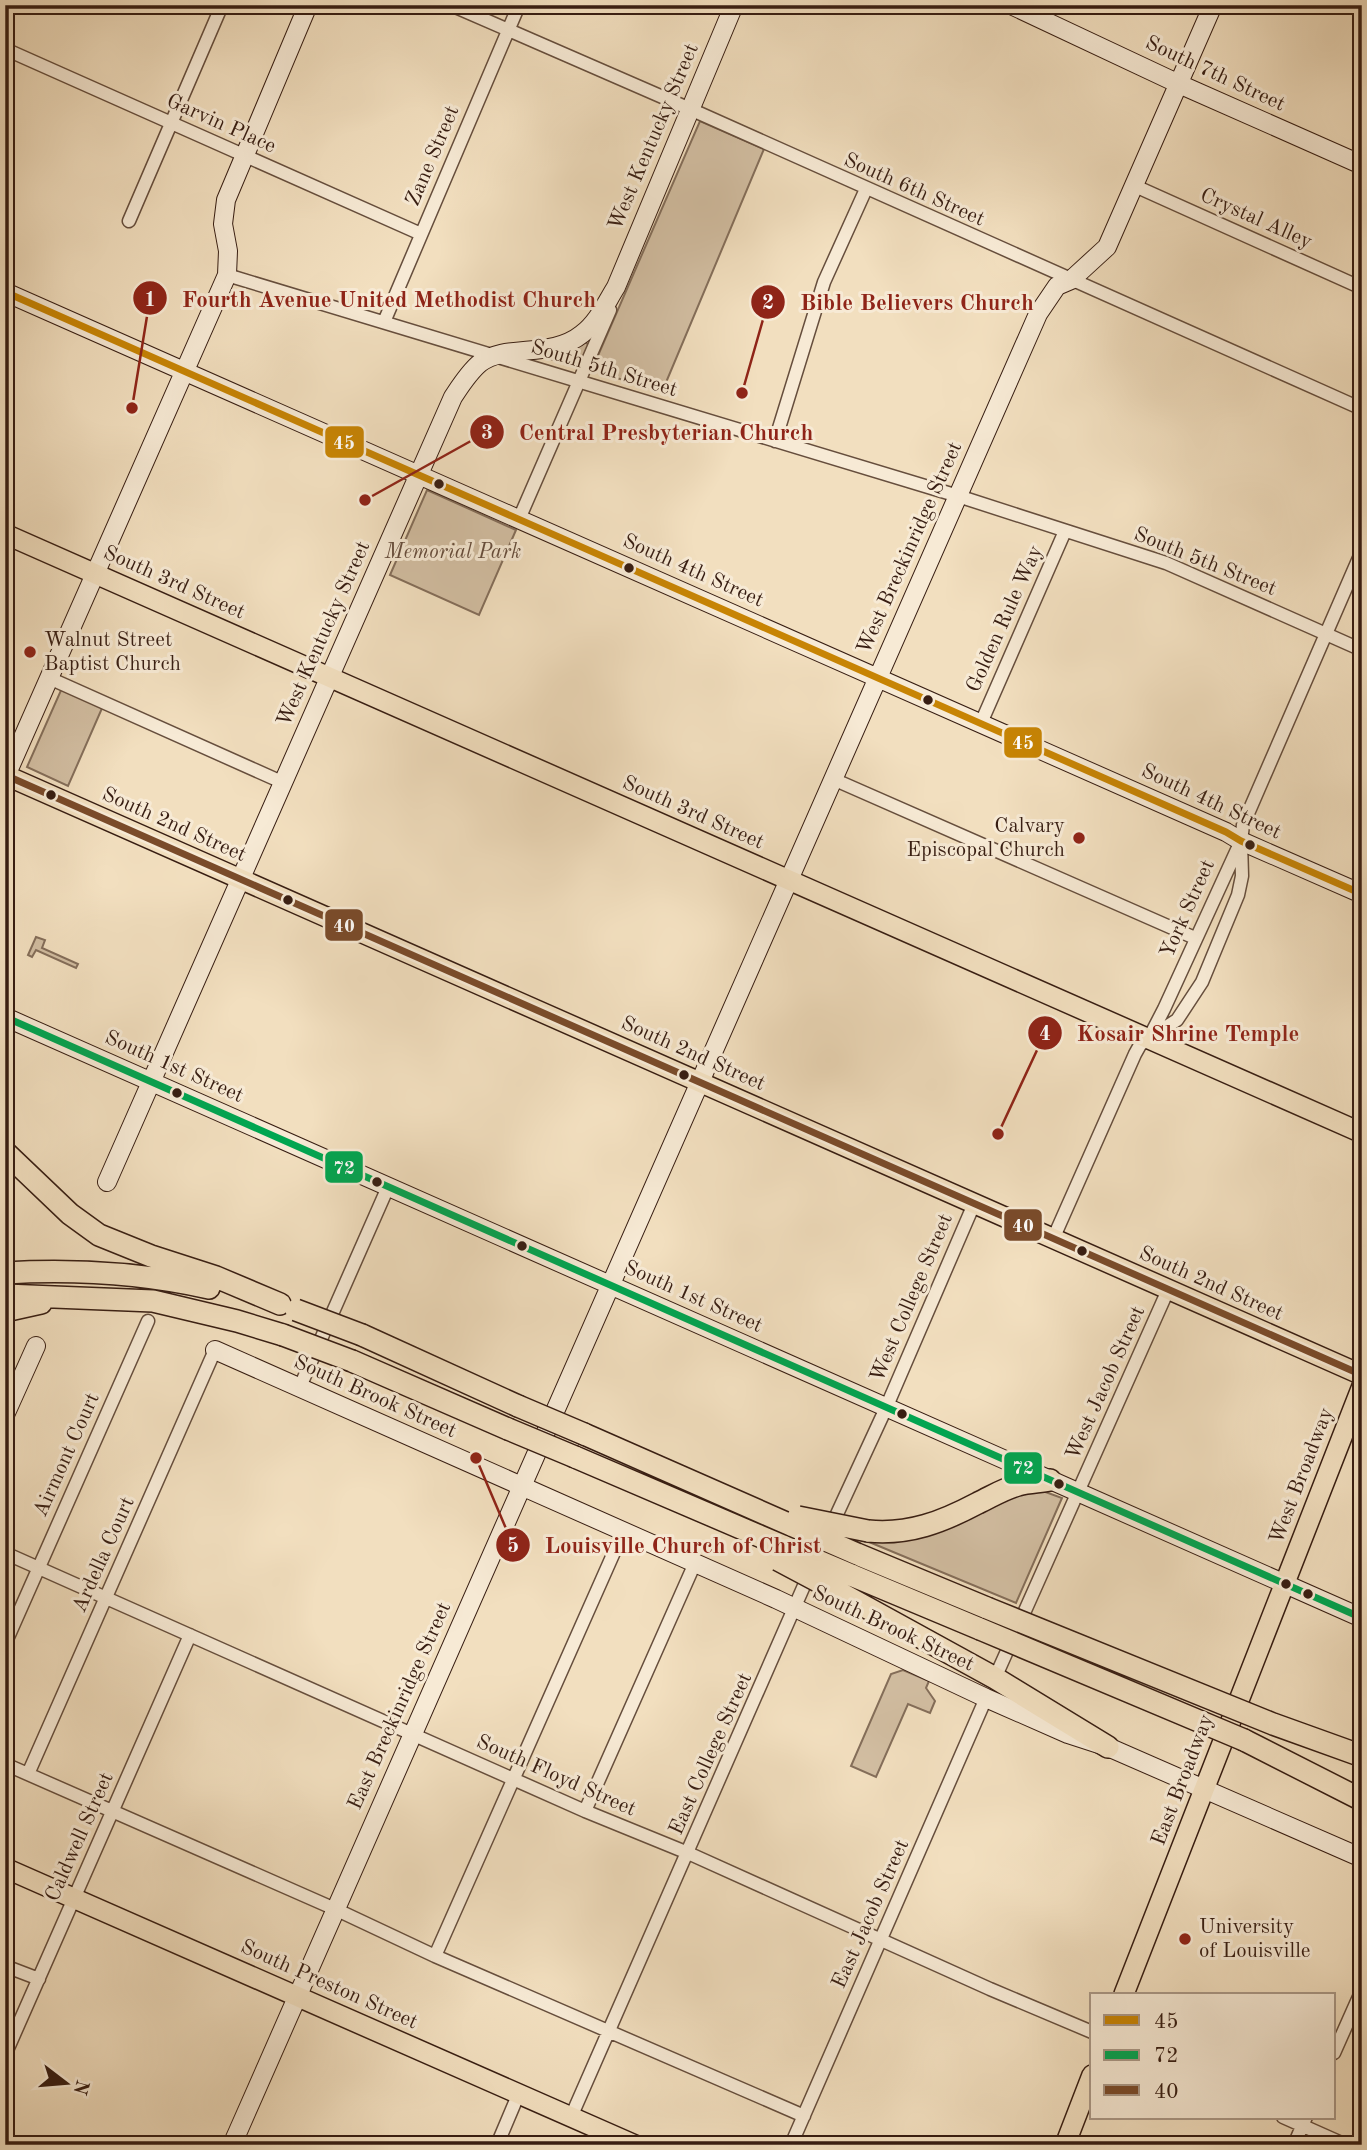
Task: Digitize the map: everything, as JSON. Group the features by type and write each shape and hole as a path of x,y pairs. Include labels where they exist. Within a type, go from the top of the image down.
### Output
{"highway":[{"path":"13,1158 86,1227 187,1275"},
{"path":"5,1273 215,1277 362,1335 723,1495 796,1522 857,1554 1273,1724 1362,1756"},
{"path":"5,1295 33,1300"},
{"path":"5,1311 33,1300 66,1296 153,1301 182,1306 283,1335 352,1361 635,1483 847,1585 1108,1747"},
{"path":"796,1522 883,1533 927,1527 1003,1490 1050,1480"},
{"path":"847,1585 980,1629 1327,1775 1362,1787"},
{"path":"1273,1724 1362,1745"},
{"path":"1244,1740 1362,1800"}],"main road":[{"name":"South 3rd Street","path":"5,534 1362,1133"},
{"name":"South 2nd Street","path":"6,776 1362,1376"},
{"name":"West Broadway","path":"1285,1583 1362,1386"},
{"name":"East Broadway","path":"1124,1993 1285,1583"},
{"name":"South Preston Street","path":"5,1868 631,2144"},
{"path":"1065,2145 1090,2080"}],"street":[{"path":"128,221 222,5"},
{"path":"6,776 227,275 224,208 308,5"},
{"name":"South 6th Street","path":"451,5 1362,409"},
{"name":"Zane Street","path":"384,322 519,5"},
{"name":"West Kentucky Street","path":"107,1182 453,397 482,362 571,342 595,321 616,286 734,5"},
{"name":"West Breckinridge Street","path":"610,1285 1038,314 1057,286 1071,280 1107,247 1213,5"},
{"name":"South 7th Street","path":"1020,7 1044,12 1179,84 1362,165"},
{"name":"Garvin Place","path":"5,49 421,234"},
{"name":"Crystal Alley","path":"1135,186 1362,288"},
{"path":"775,441 824,282 866,189"},
{"name":"South 5th Street","path":"227,275 958,496 1166,562 1362,650"},
{"name":"West Kentucky Street","path":"519,519 581,382 612,306 616,286"},
{"name":"South 4th Street","path":"5,292 1362,894"},
{"name":"Golden Rule Way","path":"981,723 1065,531"},
{"name":"York Street","path":"1053,1238 1135,1054 1140,1045 1149,1038 1241,841 1242,825 1362,551"},
{"path":"49,678 284,783"},
{"path":"833,779 1195,939"},
{"path":"1149,1038 1177,1020 1207,972 1238,895 1242,876 1241,841"},
{"name":"South 1st Street","path":"5,1017 1362,1618"},
{"path":"299,1388 387,1187"},
{"name":"West College Street","path":"886,1408 974,1204"},
{"name":"East Breckinridge Street","path":"232,2145 610,1285"},
{"name":"West Jacob Street","path":"1079,1492 1168,1290"},
{"name":"Airmont Court","path":"5,1644 148,1321"},
{"path":"5,1415 36,1346"},
{"name":"South Brook Street","path":"215,1350 695,1563 986,1698 1068,1734 1108,1747 1362,1858"},
{"name":"Ardella Court","path":"28,1774 215,1350"},
{"name":"East College Street","path":"571,2117 794,1608 886,1408"},
{"path":"995,1678 1079,1492"},
{"path":"435,1956 623,1532"},
{"name":"South Floyd Street","path":"5,1553 585,1811 688,1853 881,1941 1090,2031"},
{"path":"585,1811 695,1563"},
{"name":"Caldwell Street","path":"5,2055 190,1635"},
{"name":"East Jacob Street","path":"791,2145 986,1698"},
{"path":"5,1765 804,2116"},
{"path":"5,1966 39,1979"},
{"path":"1336,2048 1362,1990"},
{"path":"496,2145 519,2094"},
{"path":"1294,2145 1304,2121 1346,2145"}],"green space":[{"path":"700,121 764,149 662,392 594,371 593,367"},
{"path":"582,340 589,345 578,368 541,356"},
{"name":"Memorial Park","path":"427,490 516,530 479,615 390,575"},
{"path":"62,688 103,706 68,786 27,767"},
{"path":"36,937 45,940 42,948 78,964 76,968 36,950 32,957 28,955"},
{"path":"1040,1490 1062,1498 1016,1603 845,1532 861,1536 994,1498"},
{"path":"903,1670 929,1681 926,1688 935,1701 930,1713 908,1704 876,1777 851,1766 891,1674"}],"transit line":[{"name":"45","path":"5,292 1362,894"},
{"name":"40","path":"5,775 1362,1375"},
{"name":"72","path":"5,1017 1362,1618"}],"place":[{"name":"Bible Believers Church","path":"742,393"},
{"name":"Fourth Avenue United Methodist Church","path":"132,408"},
{"name":"Central Presbyterian Church","path":"365,500"},
{"name":"Walnut Street Baptist Church","path":"30,652"},
{"name":"Calvary Episcopal Church","path":"1079,838"},
{"name":"Kosair Shrine Temple","path":"998,1134"},
{"name":"Louisville Church of Christ","path":"476,1458"},
{"name":"University of Louisville","path":"1185,1939"}]}
